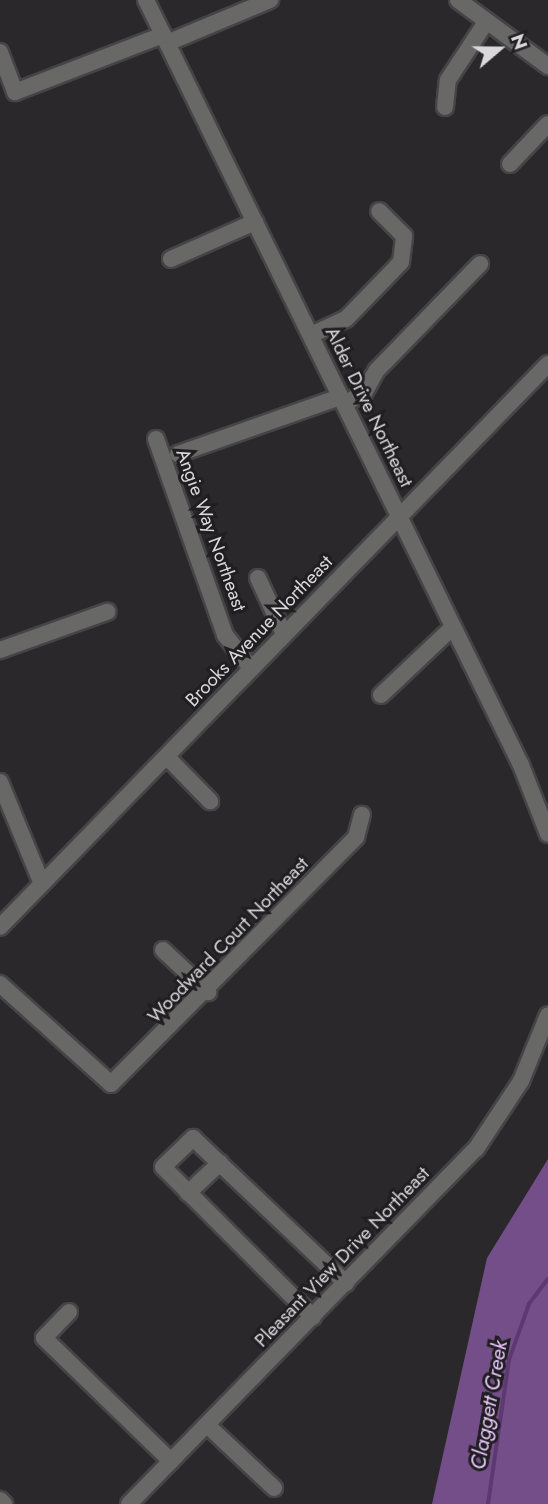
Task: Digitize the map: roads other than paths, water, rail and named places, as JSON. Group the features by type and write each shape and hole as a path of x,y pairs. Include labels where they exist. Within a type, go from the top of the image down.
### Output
{"street":[{"name":"Alder Drive Northeast","path":"146,0 453,626 548,834"},
{"path":"0,52 15,92 270,0"},
{"path":"458,0 548,66"},
{"path":"445,107 448,80 486,22"},
{"path":"510,164 548,124"},
{"path":"311,335 346,319 401,262 404,236 379,211"},
{"path":"171,259 255,222"},
{"path":"178,454 364,393 377,370 480,264"},
{"name":"Brooks Avenue Northeast","path":"0,928 548,364"},
{"name":"Angie Way Northeast","path":"156,439 225,635 251,668"},
{"path":"258,578 284,634"},
{"path":"0,650 107,612"},
{"path":"382,695 453,626"},
{"path":"167,757 210,801"},
{"path":"0,782 42,884"},
{"name":"Woodward Court Northeast","path":"0,984 111,1084 208,992 356,838 362,815"},
{"path":"163,950 208,992"},
{"name":"Pleasant View Drive Northeast","path":"131,1503 346,1283 492,1127 522,1080 548,1015"},
{"path":"313,1317 163,1167 193,1138 346,1283"},
{"path":"188,1193 220,1163"},
{"path":"69,1312 44,1338 171,1461"},
{"path":"207,1425 274,1488"},
{"path":"0,1500 4,1504"}],"waterway":[{"name":"Claggett Creek","path":"488,1504 509,1360 529,1304 548,1279"}]}
